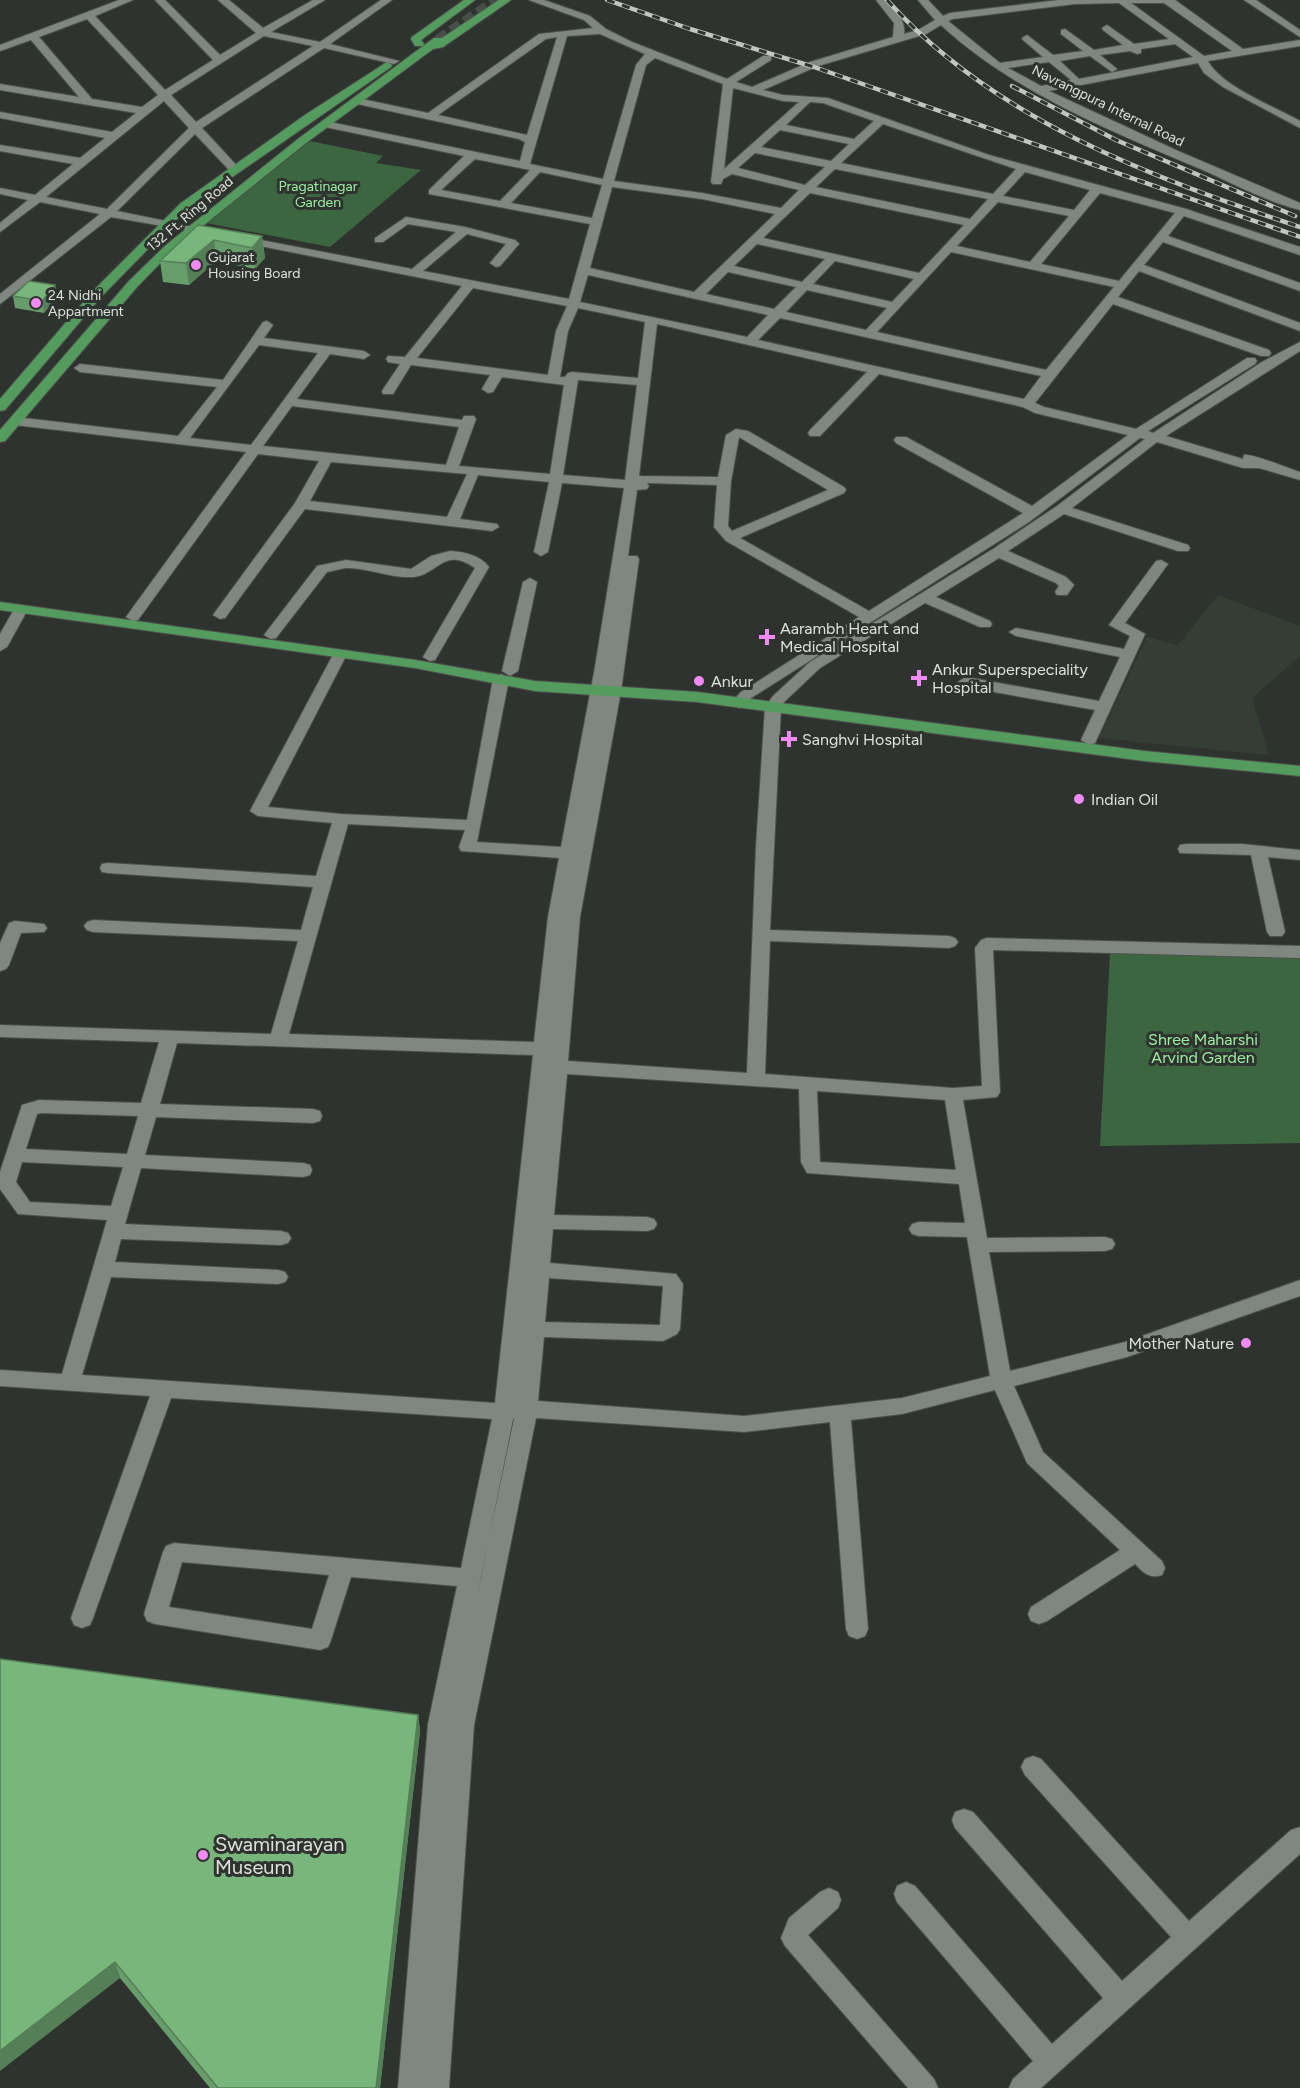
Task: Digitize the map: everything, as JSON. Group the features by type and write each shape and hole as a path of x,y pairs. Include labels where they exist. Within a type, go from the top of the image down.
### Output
{"main road":[{"path":"470,0 416,39 439,45 506,0"},
{"name":"132 Ft. Ring Road","path":"0,407 97,294 185,206 309,117 394,61 428,42"},
{"name":"132 Ft. Ring Road","path":"0,438 133,284 170,247 357,101 428,42"},
{"path":"0,596 133,617 430,657 505,675 535,686 606,687 743,699 1145,748 1300,760"},
{"path":"0,606 505,675"},
{"path":"775,703 1144,756 1300,771"}],"street":[{"path":"0,48 128,0"},
{"path":"160,0 219,60"},
{"path":"222,0 262,33 394,61"},
{"path":"0,229 164,95 262,33 320,0"},
{"path":"0,300 109,213 195,128 387,0"},
{"path":"534,0 587,18 602,31 654,55 728,82 783,98 824,100 1023,168 1182,211 1300,251"},
{"path":"881,0 901,26 898,38"},
{"name":"Navrangpura Internal Road","path":"923,0 973,48 1038,90 1221,176 1300,207"},
{"path":"754,90 814,64 922,32 941,19 967,12 1069,1 1121,0 1201,58 1208,71 1227,85 1300,125"},
{"path":"1128,0 1169,0 1240,52"},
{"path":"1249,0 1300,34"},
{"path":"89,15 235,171"},
{"path":"1107,28 1153,63"},
{"path":"430,116 543,36 602,31"},
{"path":"1065,32 1113,69"},
{"path":"524,165 563,33"},
{"path":"33,36 89,102"},
{"path":"1026,38 1074,78"},
{"path":"999,66 1177,41"},
{"path":"1038,90 1201,58 1300,43"},
{"path":"553,380 562,331 574,303 641,65 647,57 654,55"},
{"path":"728,82 763,61 780,70"},
{"path":"717,182 728,82"},
{"path":"0,87 145,111"},
{"path":"702,196 808,99"},
{"path":"357,101 522,136 531,141"},
{"path":"1286,117 1300,115"},
{"path":"0,116 114,136"},
{"path":"697,296 882,119"},
{"path":"325,124 607,183 702,196 783,212"},
{"path":"778,126 857,143"},
{"path":"0,148 82,162"},
{"path":"753,149 1077,214"},
{"path":"472,155 434,192 596,222"},
{"path":"503,205 538,168"},
{"path":"869,334 1023,168"},
{"path":"730,170 807,189 973,223"},
{"path":"1034,266 1097,189"},
{"path":"0,191 658,321 1027,404 1040,410 1151,432 1248,465 1260,464 1300,476"},
{"path":"1027,404 1182,211"},
{"path":"379,240 406,220 465,230 513,244 496,263"},
{"path":"414,273 465,230"},
{"path":"1160,237 1300,287"},
{"path":"755,240 923,277"},
{"path":"949,248 1121,285"},
{"path":"749,342 833,257"},
{"path":"1137,266 1300,327"},
{"path":"725,268 896,306"},
{"path":"583,270 1049,374"},
{"path":"388,391 408,361 471,283"},
{"path":"1111,298 1265,353"},
{"path":"639,484 643,382 658,321"},
{"path":"411,2088 440,1724 508,1392 551,1058 606,687 639,484 658,347 658,321"},
{"path":"181,441 226,384 267,325"},
{"path":"743,699 1032,513 1265,353 1300,333"},
{"path":"256,341 363,355"},
{"path":"756,1080 763,935 765,796 775,703 815,665 998,552 1062,509 1151,432 1300,346"},
{"path":"133,617 326,351"},
{"path":"392,359 571,382"},
{"path":"80,368 226,384"},
{"path":"815,433 876,370"},
{"path":"488,389 498,372"},
{"path":"541,552 556,479 572,376 643,382"},
{"path":"288,402 467,421 451,469"},
{"path":"15,421 327,458 556,479 639,484 724,481"},
{"path":"730,537 839,490 743,434 736,433 733,435 724,481 721,527 730,537 870,617"},
{"path":"901,440 1032,513"},
{"path":"220,615 301,504 327,458"},
{"path":"452,521 472,477"},
{"path":"301,504 492,527"},
{"path":"1062,509 1184,548"},
{"path":"998,552 1061,580 1067,585 1062,592"},
{"path":"271,635 322,569 346,564 411,573 421,572 441,557 470,559 482,567 430,657"},
{"path":"1089,740 1138,634 1116,626 1161,564"},
{"path":"530,582 505,675 474,825 467,847 568,853"},
{"path":"924,597 984,624"},
{"path":"0,646 21,609"},
{"path":"1016,632 1129,654"},
{"path":"340,654 258,811 341,819 474,825"},
{"path":"966,682 1105,707"},
{"path":"436,2088 462,1725 526,1409 545,1222 556,916 606,687"},
{"path":"278,1041 341,819"},
{"path":"1186,849 1258,850 1300,855"},
{"path":"1258,850 1276,932"},
{"path":"108,868 324,882"},
{"path":"93,926 308,936"},
{"path":"0,965 15,927 38,928"},
{"path":"763,935 949,942"},
{"path":"0,1031 278,1041 551,1058 756,1080 953,1094 991,1092 984,948 987,944 1300,952"},
{"path":"70,1383 170,1036"},
{"path":"808,1083 810,1162 814,1168 966,1178"},
{"path":"953,1094 1001,1380 1035,1457 1154,1568"},
{"path":"281,1238 117,1222 25,1209 6,1183 29,1110 39,1106 313,1116"},
{"path":"15,1155 303,1170"},
{"path":"545,1222 647,1224"},
{"path":"919,1229 976,1238 1105,1244"},
{"path":"103,1269 278,1277"},
{"path":"534,1329 645,1334 663,1333 670,1329 673,1284 669,1279 540,1270"},
{"path":"0,1378 504,1412 526,1409 744,1424 902,1406 1127,1349 1300,1288"},
{"path":"82,1618 163,1390"},
{"path":"840,1413 856,1629"},
{"path":"343,1567 320,1640 155,1614 174,1552 470,1578"},
{"path":"1039,1614 1136,1552"},
{"path":"1033,1767 1188,1938"},
{"path":"964,1820 1121,1999"},
{"path":"1022,2088 1300,1838"},
{"path":"906,1894 1051,2062"},
{"path":"829,1900 798,1926 794,1938 925,2088"}],"shaded area":[{"path":"1218,595 1300,626 1300,656 1252,698 1269,755 1099,738 1147,637 1178,645"}],"green space":[{"name":"Pragatinagar Garden","path":"310,141 383,156 376,163 421,170 330,247 206,223"},
{"name":"Shree Maharshi Arvind Garden","path":"1300,952 1300,1143 1100,1146 1110,954"}],"building":[{"path":"198,225 262,236 252,248 214,240 186,263 160,261"},
{"path":"29,281 55,285 42,301 13,296"},
{"name":"Swaminarayan Museum","path":"0,1659 418,1715 376,2088 218,2088 115,1962 0,2051"}],"tunnel":[{"path":"438,40 497,0"}],"railway":[{"path":"607,0 690,29 814,67 1300,237"},
{"path":"887,0 929,42 976,79 1025,111 1078,140 1132,165 1300,227"},
{"path":"1012,86 1116,140 1295,216"}],"place":[{"name":"Gujarat Housing Board","path":"196,265"},
{"name":"24 Nidhi Appartment","path":"36,303"},
{"name":"Aarambh Heart and Medical Hospital","path":"767,637"},
{"name":"Ankur Superspeciality Hospital","path":"919,678"},
{"name":"Ankur","path":"699,681"},
{"name":"Sanghvi Hospital","path":"789,739"},
{"name":"Indian Oil","path":"1079,799"},
{"name":"Mother Nature","path":"1246,1343"},
{"name":"Swaminarayan Museum","path":"203,1855"}]}
